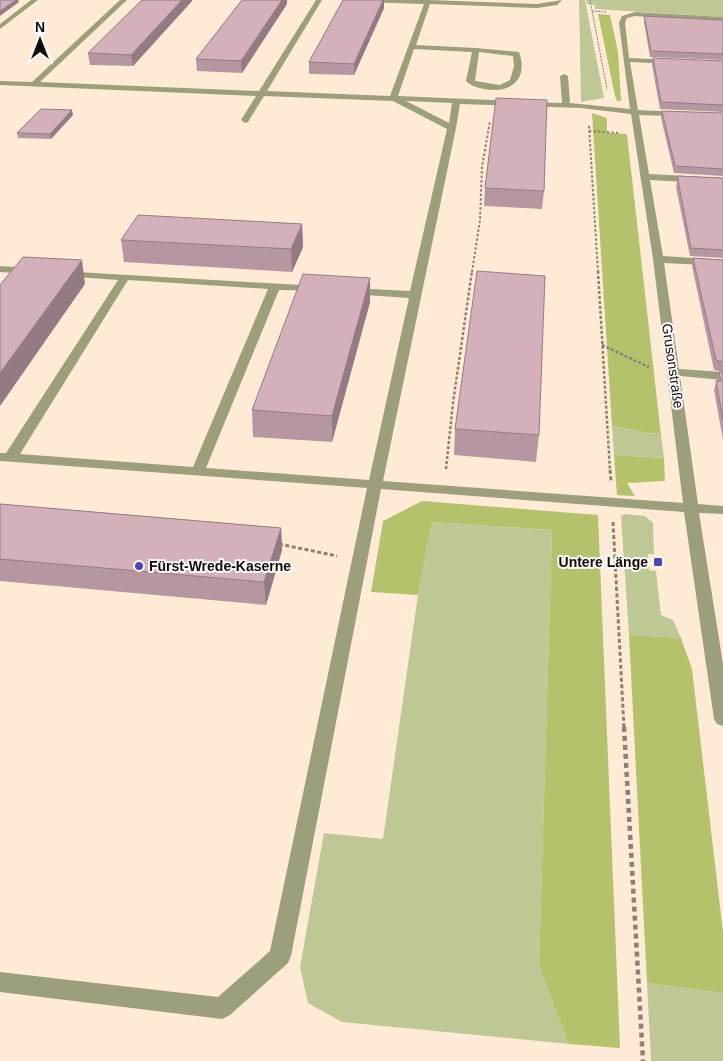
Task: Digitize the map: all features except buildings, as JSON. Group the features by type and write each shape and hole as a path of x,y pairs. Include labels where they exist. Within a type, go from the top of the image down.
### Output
{"street":[{"path":"0,27 35,0"},
{"path":"34,84 124,0"},
{"path":"245,120 319,0"},
{"path":"360,0 537,6 556,4 559,0"},
{"path":"393,98 428,2"},
{"name":"Grusonstraße","path":"723,19 640,14 627,15 622,23 674,372 698,564 722,698 723,719"},
{"path":"412,47 476,50 516,54 516,79 513,83 491,88 472,83 470,81 476,50"},
{"path":"626,60 684,63"},
{"path":"564,76 566,106"},
{"path":"0,83 493,102 723,116"},
{"path":"393,98 452,128"},
{"path":"0,982 222,1008 280,956 374,484 452,128 456,101"},
{"path":"644,177 723,181"},
{"path":"658,259 723,263"},
{"path":"0,269 414,295"},
{"path":"125,277 5,457 723,510"},
{"path":"198,471 276,286"},
{"path":"674,372 723,376"}],"path":[{"path":"590,0 609,97 609,109"},
{"path":"444,490 453,403 480,220 482,167 493,102"},
{"path":"589,124 643,1061"},
{"path":"589,131 638,134"},
{"path":"602,345 657,371 674,372"},
{"path":"275,542 359,561"}],"green space":[{"path":"579,0 585,0 604,98 581,102"},
{"path":"586,0 723,0 723,17 595,9 595,5 587,4"},
{"path":"598,14 610,15 618,52 621,101 617,101 615,96"},
{"path":"592,113 607,118 607,133 627,134 661,435 612,426"},
{"path":"612,426 661,435 664,458 614,455"},
{"path":"614,455 664,458 665,481 627,483 635,496 617,495"},
{"path":"422,501 598,515 620,1048 569,1044 539,967 552,530 432,522 418,595 371,592 383,521"},
{"path":"625,514 645,516 653,523 654,554 648,554 649,570 656,571 661,615 673,620 681,638 629,635 621,516"},
{"path":"432,522 552,530 539,967 569,1044 342,1022 308,1003 300,967 324,833 383,839 418,595"},
{"path":"629,635 681,638 692,669 723,932 723,993 647,983"},
{"path":"647,983 723,993 723,1061 651,1061"}],"place":[{"name":"Untere Länge","path":"658,562"},
{"name":"Fürst-Wrede-Kaserne","path":"139,566"}]}
